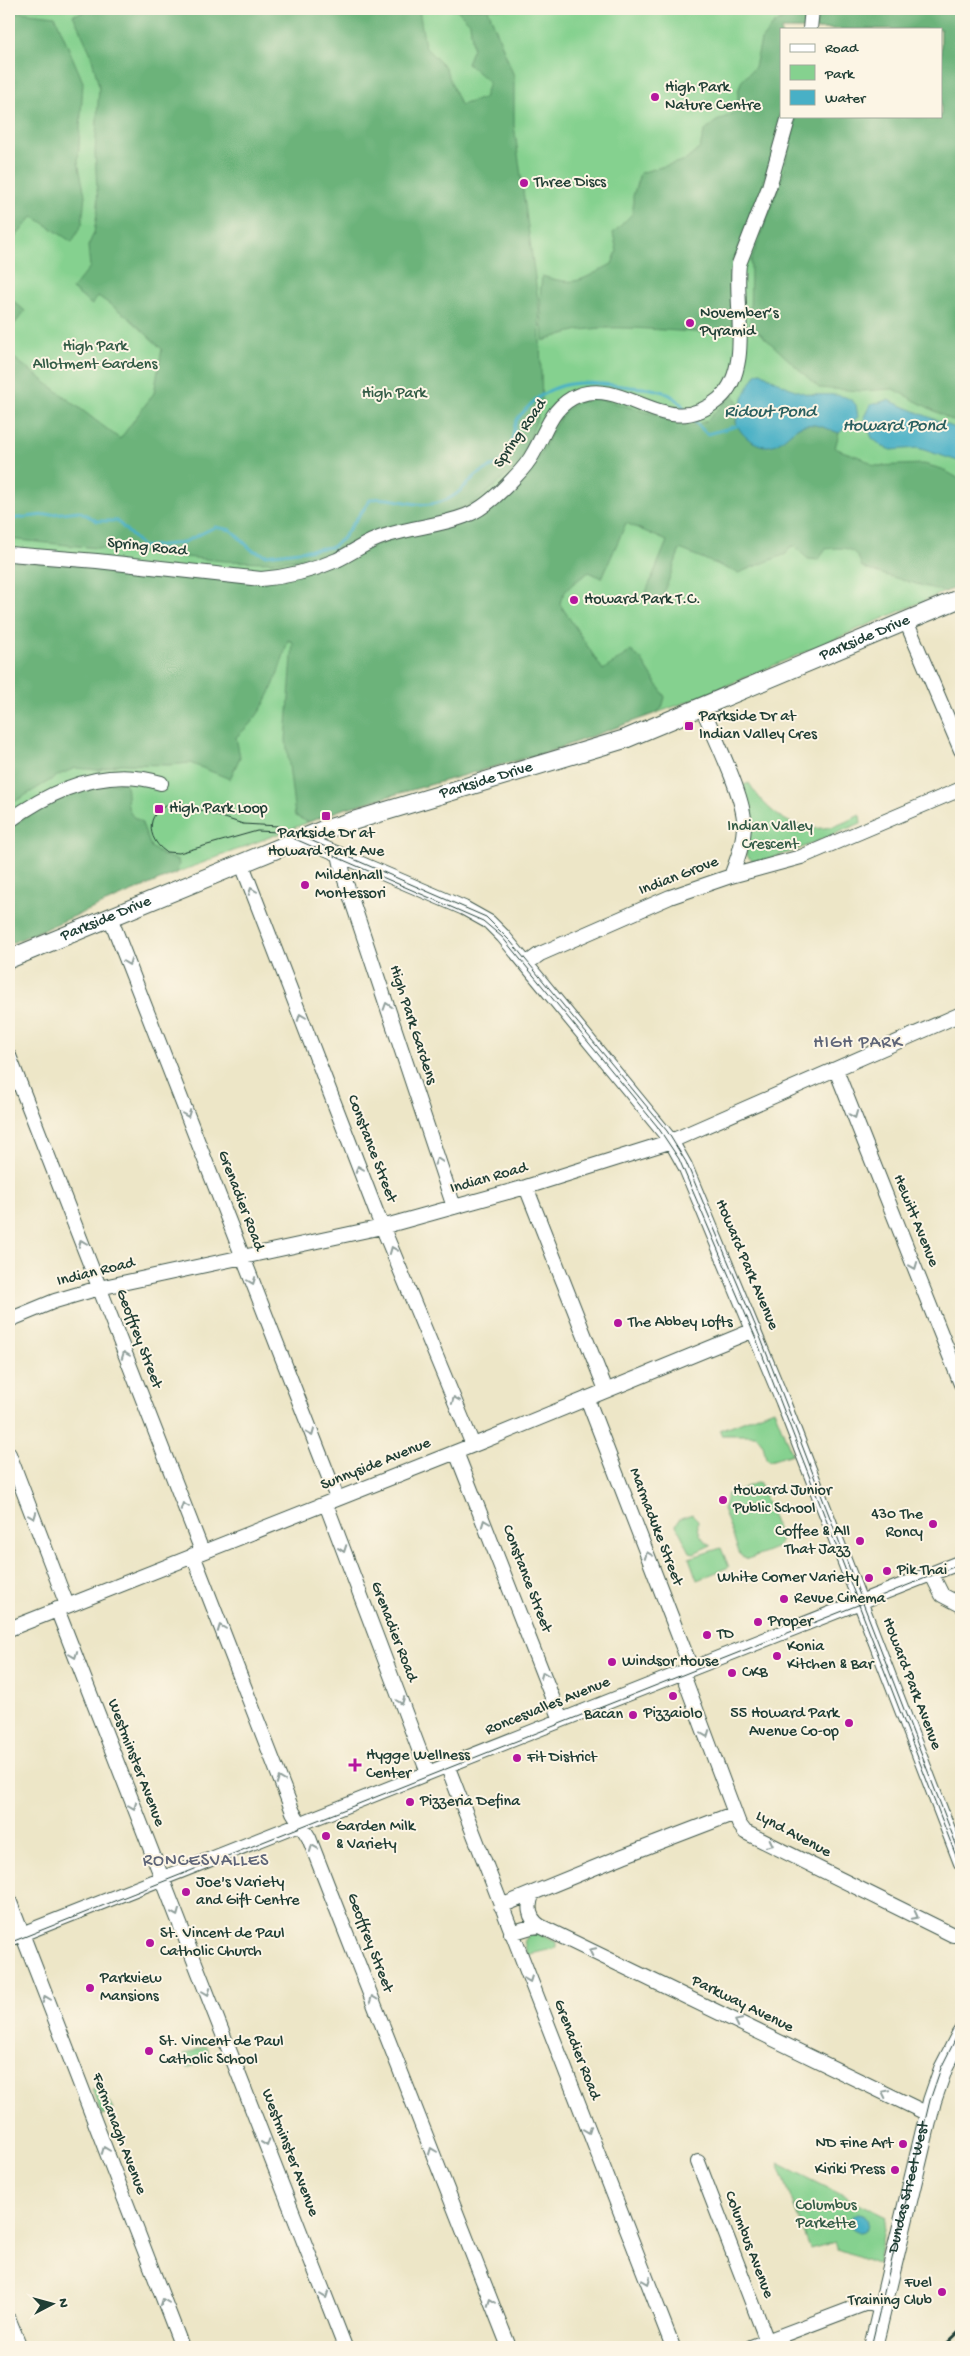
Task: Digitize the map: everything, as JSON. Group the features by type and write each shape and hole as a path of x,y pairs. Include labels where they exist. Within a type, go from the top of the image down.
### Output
{"main road":[{"name":"Parkside Drive","path":"9,959 301,838 355,819 625,739 961,598"},
{"name":"Dundas Street West","path":"873,2347 928,2114 943,2070 961,2034"}],"street":[{"path":"810,28 812,9"},
{"name":"Spring Road","path":"9,554 97,560 261,579 279,577 336,560 384,536 451,521 474,512 513,480 534,453 553,414 566,402 579,395 597,393 617,397 677,416 697,412 720,398 736,372 740,344 739,264 769,187 788,118"},
{"path":"906,621 961,750"},
{"path":"702,707 738,795 744,819 740,850 731,876"},
{"path":"9,821 36,801 74,785 122,776 146,778 160,783"},
{"name":"Indian Grove","path":"526,964 540,954 670,897 731,876 801,857 961,789"},
{"name":"Howard Park Avenue","path":"301,838 477,915 496,929 671,1141 685,1166 754,1330 961,1863"},
{"name":"High Park Gardens","path":"338,854 346,885 454,1207"},
{"name":"Constance Street","path":"241,862 382,1227 473,1445"},
{"name":"Grenadier Road","path":"110,917 243,1258 332,1501 428,1773"},
{"name":"Indian Road","path":"9,1320 54,1301 99,1288 382,1227 526,1186 671,1141 961,1014"},
{"name":"Geoffrey Street","path":"9,1056 99,1288 299,1824 309,1838 509,2347"},
{"name":"Hewitt Avenue","path":"836,1070 961,1384"},
{"path":"526,1186 606,1390"},
{"name":"Sunnyside Avenue","path":"9,1629 456,1452 754,1330"},
{"name":"Marmaduke Street","path":"587,1398 665,1601 735,1813"},
{"name":"Constance Street","path":"456,1452 561,1720"},
{"name":"Westminster Avenue","path":"9,1454 62,1607 161,1879 345,2347"},
{"name":"Roncesvalles Avenue","path":"15,1937 961,1562"},
{"path":"931,1573 942,1595 961,1605"},
{"name":"Grenadier Road","path":"447,1765 673,2347"},
{"name":"Lynd Avenue","path":"501,1906 735,1813 745,1832 953,1935 961,1935"},
{"path":"533,1893 529,1904 531,1917 540,1926"},
{"name":"Fermanagh Avenue","path":"9,1900 15,1937 182,2347"},
{"path":"511,1933 532,1926 540,1926"},
{"name":"Parkway Avenue","path":"540,1926 928,2114"},
{"name":"Columbus Avenue","path":"698,2162 767,2341"},
{"path":"751,2347 866,2303 882,2307"},
{"path":"9,2320 20,2347"}],"green space":[{"name":"High Park","path":"9,9 961,9 961,585 698,698 551,751 343,809 176,873 9,944"},
{"path":"95,9 419,9 425,47 445,67 460,105 484,98 489,82 467,63 473,48 470,23 457,10 445,9 488,9 514,76 514,125 539,307 542,404 524,455 511,472 477,501 446,515 328,555 272,562 224,561 9,539 10,355 120,439 154,393 162,349 128,317 98,296 92,305 72,289 90,267 88,246 94,233 98,207 95,153 99,87 91,54 73,15"},
{"path":"820,9 961,9 961,425 893,389 861,391 819,388 750,324 751,261 782,177 796,118 942,118 942,28 816,28"},
{"path":"807,11 805,28 780,28 780,118 783,118 761,192 734,263 733,332 599,328 575,331 543,341 540,297 542,276 564,281 578,280 612,264 617,251 613,233 633,213 633,196 640,173 686,160 700,148 704,132 715,122 738,111 738,92 741,82 755,67 761,40 774,24 793,12"},
{"path":"21,12 55,16 83,82 78,162 85,195 82,224 72,242 33,216 9,245 9,15"},
{"path":"9,297 25,311 9,331"},
{"path":"733,393 739,405 736,422 772,445 800,426 807,424 817,425 839,433 835,448 860,457 874,466 924,464 942,469 961,480 961,585 945,592 871,571 862,567 853,552 843,548 825,549 819,560 808,559 794,546 790,547 786,554 738,573 680,549 660,604 644,597 667,541 626,523 602,578 589,572 567,590 560,604 603,670 631,651 641,659 665,697 662,708 656,713 551,751 343,809 308,822 295,816 286,740 293,642 288,640 270,693 256,717 236,737 240,757 230,779 190,763 169,765 120,764 99,770 75,768 59,775 9,805 9,562 59,563 264,582 494,506 533,469 554,428 565,411 575,403 597,398 657,415 671,422 691,426 707,421"},
{"path":"125,782 131,814 141,821 151,847 162,855 178,860 179,865 176,873 9,944 9,829 32,812 81,789"},
{"name":"Indian Valley Crescent","path":"749,783 756,794 773,812 794,824 805,827 831,827 860,815 861,823 794,851 755,863 746,855 741,786"},
{"path":"774,1409 792,1454 770,1461 766,1459 763,1444 756,1435 721,1435 720,1430"},
{"path":"759,1482 781,1539 778,1547 748,1559 740,1555 723,1509 728,1494"},
{"path":"692,1514 698,1520 700,1535 711,1545 694,1553 690,1552 676,1525 679,1519"},
{"path":"721,1548 729,1567 697,1580 689,1558"},
{"path":"537,1933 556,1942 556,1948 527,1955 524,1940 528,1935"},
{"path":"206,2046 211,2059 188,2068 183,2055"},
{"path":"101,2086 113,2110 102,2115 92,2090"},
{"name":"Columbus Parkette","path":"778,2163 886,2217 878,2264 838,2249 835,2242 810,2249"}],"water":[{"name":"Ridout Pond","path":"761,372 792,389 804,393 845,397 856,405 858,417 839,433 818,426 805,425 798,427 775,444 768,446 760,445 750,440 740,430 736,422 747,391 757,373"},
{"name":"Howard Pond","path":"888,400 960,430 961,462 918,448 891,450 883,447 872,438 864,417 870,405"},
{"path":"859,2214 865,2217 868,2223 865,2229 859,2232 853,2229 850,2223 853,2217"}],"waterway":[{"path":"9,519 79,511 97,521 117,521 143,547 182,543 215,527 231,530 252,550 266,555 332,547 342,539 371,499 381,498 427,504 437,503 457,494 477,475 507,456 511,447 514,427 519,417 542,395 554,389 578,383 655,389 669,394 686,411"},
{"path":"691,418 707,434 737,426"}],"tram line":[{"path":"961,1857 761,1339 686,1162 667,1131 511,942 486,917 278,826 243,824 182,804 171,804 162,808 152,820 151,828 158,845 166,852 179,853 257,831 279,832 483,921 502,937 657,1126 679,1159 757,1341 961,1869"},
{"path":"9,1943 961,1564"},
{"path":"871,2347 930,2100 941,2068 961,2028"}],"railway":[{"path":"943,2347 961,2330"},
{"path":"956,2347 961,2342"}],"place":[{"name":"High Park Nature Centre","path":"655,97"},
{"name":"Three Discs","path":"524,183"},
{"name":"November’s Pyramid","path":"690,323"},
{"name":"Howard Park T.C.","path":"574,600"},
{"name":"Parkside Dr at Indian Valley Cres","path":"689,726"},
{"name":"High Park Loop","path":"159,809"},
{"name":"Parkside Dr at Howard Park Ave","path":"326,816"},
{"name":"Mildenhall Montessori","path":"305,885"},
{"name":"The Abbey Lofts","path":"618,1323"},
{"name":"Howard Junior Public School","path":"723,1500"},
{"name":"430 The Roncy","path":"933,1524"},
{"name":"Coffee & All That Jazz","path":"860,1541"},
{"name":"Pik Thai","path":"887,1571"},
{"name":"White Corner Variety","path":"869,1578"},
{"name":"Revue Cinema","path":"784,1599"},
{"name":"Proper","path":"758,1622"},
{"name":"TD","path":"707,1635"},
{"name":"Konia Kitchen & Bar","path":"777,1656"},
{"name":"Windsor House","path":"612,1662"},
{"name":"CKB","path":"732,1673"},
{"name":"Pizzaiolo","path":"673,1696"},
{"name":"Bacan","path":"633,1715"},
{"name":"55 Howard Park Avenue Co-op","path":"849,1723"},
{"name":"Fit District","path":"517,1758"},
{"name":"Hygge Wellness Center","path":"355,1765"},
{"name":"Pizzeria Defina","path":"410,1802"},
{"name":"Garden Milk & Variety","path":"326,1836"},
{"name":"Joe's Variety and Gift Centre","path":"186,1892"},
{"name":"St. Vincent de Paul Catholic Church","path":"150,1943"},
{"name":"Parkview Mansions","path":"90,1988"},
{"name":"St. Vincent de Paul Catholic School","path":"149,2051"},
{"name":"ND Fine Art","path":"903,2144"},
{"name":"Kiriki Press","path":"895,2170"},
{"name":"Fuel Training Club","path":"942,2292"}],"district":[{"name":"HIGH PARK","path":"858,1043"},
{"name":"RONCESVALLES","path":"206,1861"}],"park label":[{"name":"High Park Allotment Gardens","path":"95,356"}]}
